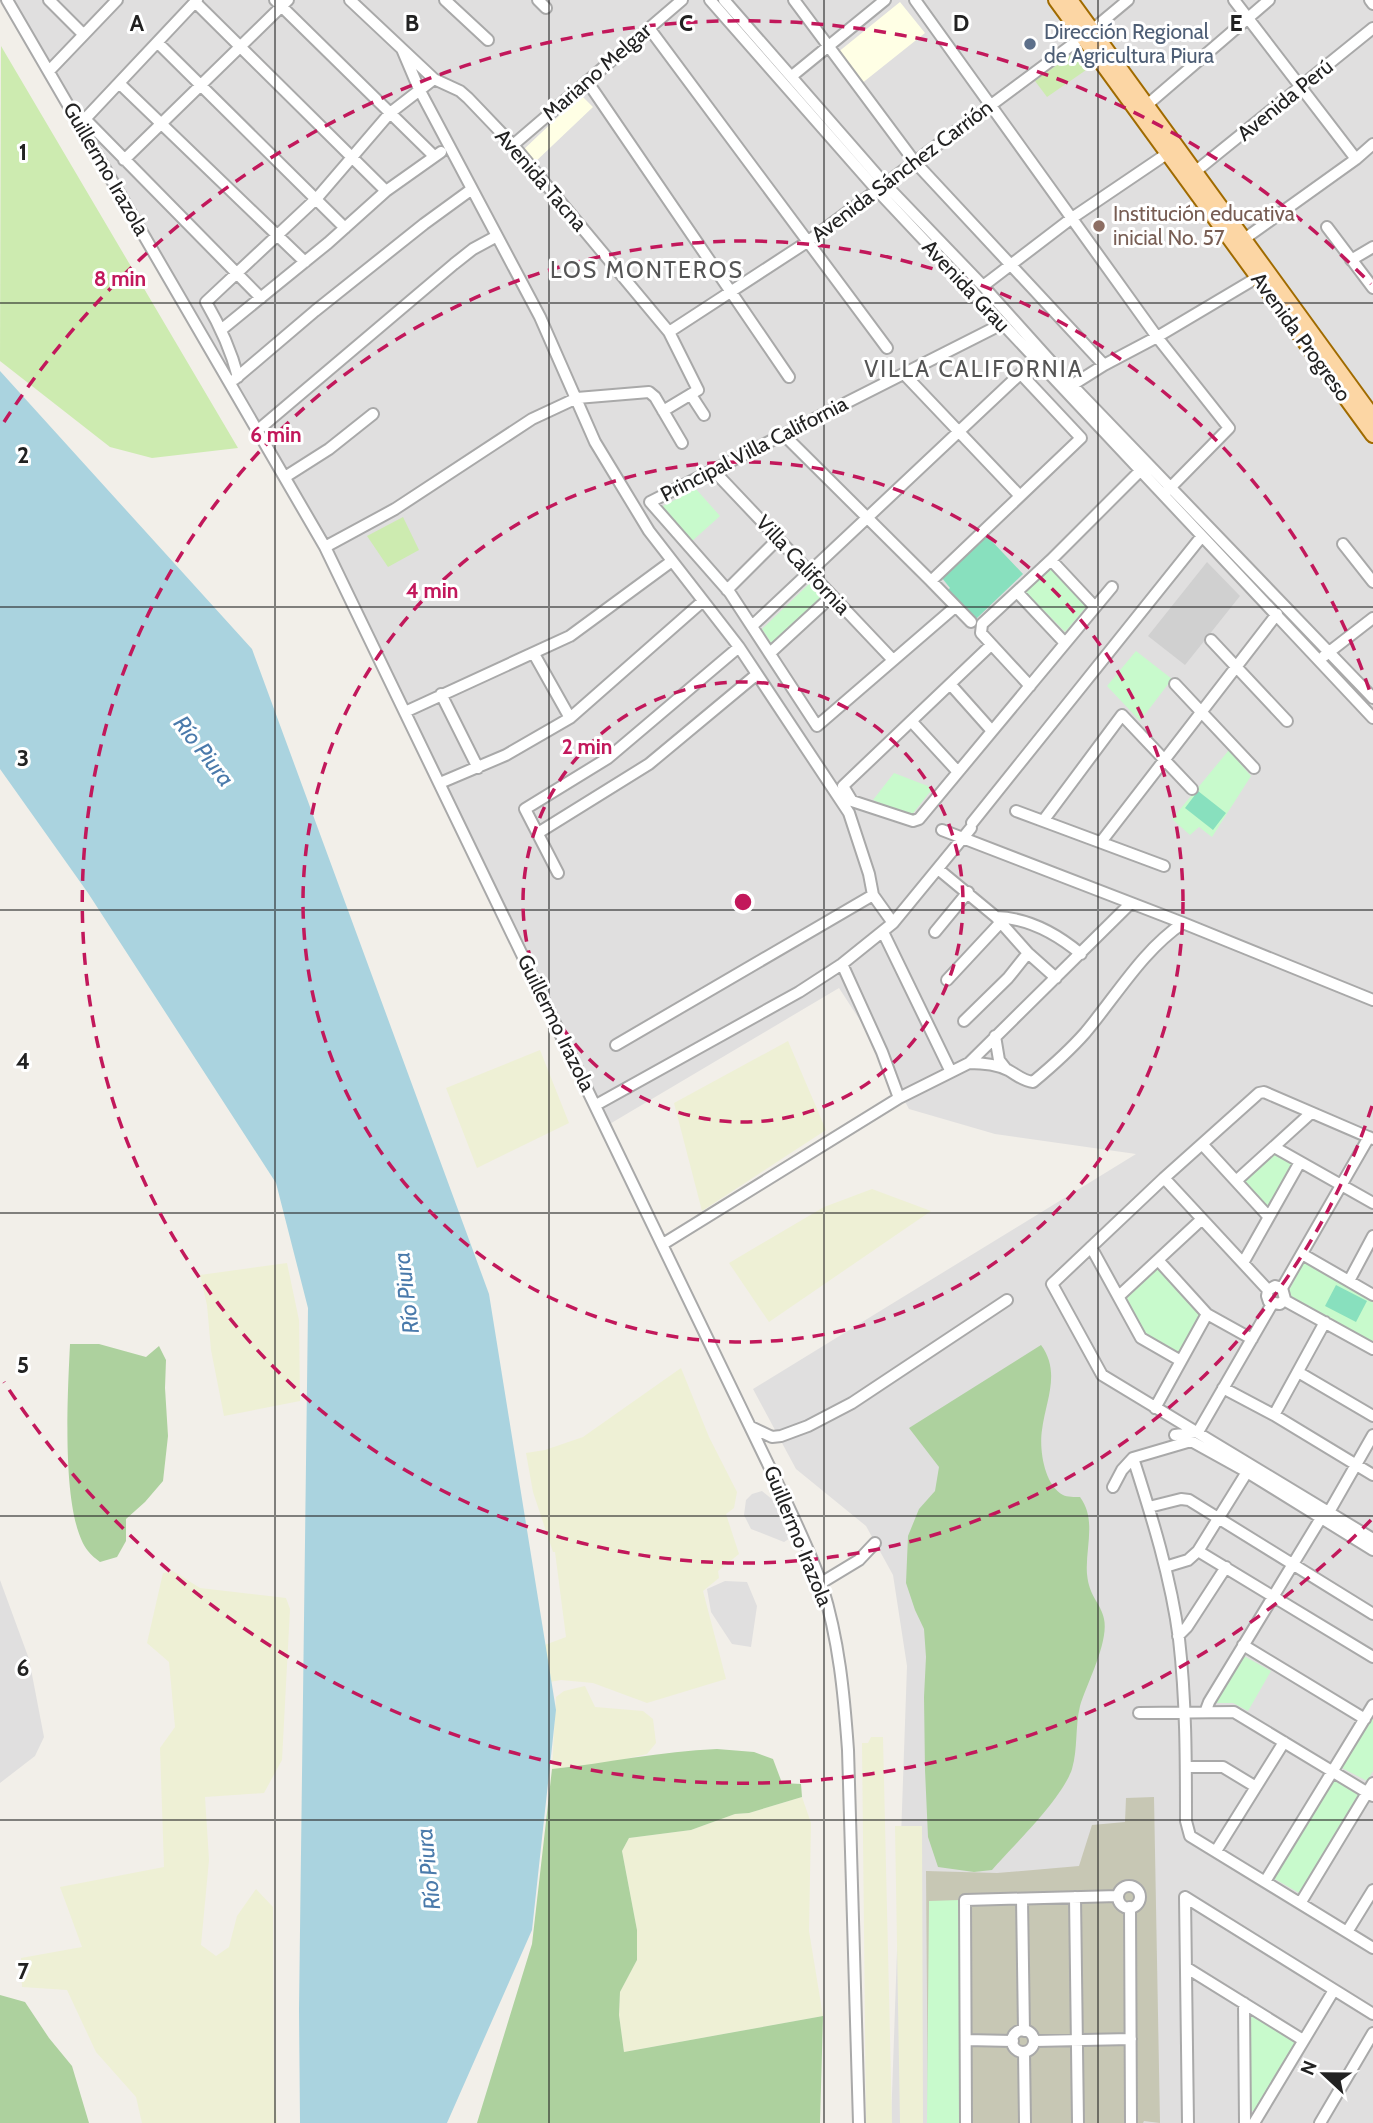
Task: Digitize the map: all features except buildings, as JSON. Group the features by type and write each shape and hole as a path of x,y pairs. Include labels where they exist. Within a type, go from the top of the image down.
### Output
{"main road":[{"name":"Avenida Progreso","path":"1056,0 1147,105 1196,172 1240,242 1258,277 1372,426"},
{"name":"Avenida Progreso","path":"1070,0 1087,33 1168,153 1240,242 1372,426"}],"street":[{"name":"Guillermo Irazola","path":"8,0 234,380 258,430 325,547 751,1427 821,1583 838,1650 844,1691 859,2123"},
{"path":"49,0 83,34"},
{"path":"49,71 117,0"},
{"name":"Avenida Tacna","path":"350,0 434,79 468,97 513,145 669,332 704,415"},
{"path":"445,0 488,40"},
{"name":"Mariano Melgar","path":"513,145 682,0"},
{"name":"Avenida Grau","path":"710,0 1035,360 1068,388 1324,656 1373,718"},
{"name":"Avenida Grau","path":"724,0 792,76 880,186 983,286 1140,471 1167,491 1202,536 1277,614 1373,698"},
{"path":"794,0 914,161 1104,365"},
{"path":"792,76 885,0"},
{"path":"915,0 1157,337 1229,428 1167,491"},
{"name":"Avenida Sánchez Carrión","path":"669,332 807,242 1128,0"},
{"path":"1234,0 1356,159"},
{"path":"1147,105 1269,0"},
{"path":"1370,0 1373,4"},
{"path":"85,118 196,1 386,191"},
{"path":"124,160 241,46 282,2 390,113 438,154 386,191 305,262 221,330"},
{"path":"649,28 887,348"},
{"name":"Avenida Perú","path":"1196,172 1373,28"},
{"path":"158,43 345,228"},
{"path":"402,49 419,89 540,317 595,442 649,531 739,647 849,813 873,895 893,923"},
{"path":"234,380 233,357 206,302 317,198 390,113 434,79"},
{"path":"587,81 789,377"},
{"path":"120,84 305,262"},
{"path":"73,112 85,118 261,298"},
{"path":"1240,242 1373,144"},
{"path":"983,286 1072,218 1168,153"},
{"path":"234,380 315,311 472,189"},
{"path":"1327,227 1373,288"},
{"path":"258,430 454,264 497,236"},
{"path":"1351,260 1373,247"},
{"path":"1068,388 1258,277"},
{"name":"Principal Villa California","path":"893,660 817,726 727,590 650,502 1002,324"},
{"path":"752,626 1035,360"},
{"path":"904,374 1020,496"},
{"path":"931,580 1081,438 1021,374"},
{"path":"325,547 395,509 532,419 577,398 649,392 682,443"},
{"path":"663,411 695,393"},
{"path":"285,477 329,449 373,414"},
{"path":"783,434 971,622"},
{"name":"Villa California","path":"713,471 893,660"},
{"path":"1030,686 981,633 982,624 1140,471"},
{"path":"596,1105 799,992 842,964 893,923 964,838 1202,536"},
{"path":"727,590 778,539"},
{"path":"1343,544 1373,582"},
{"path":"1051,560 1096,607"},
{"path":"405,712 534,654 579,629 672,561"},
{"path":"991,645 843,786 852,801 916,821 1112,587"},
{"path":"1017,592 1065,643"},
{"path":"769,653 832,596"},
{"path":"440,783 518,749 570,718 703,601"},
{"path":"893,660 955,607"},
{"path":"1101,842 1277,614"},
{"path":"1324,656 1373,618"},
{"path":"1211,640 1287,721"},
{"path":"558,873 525,809 608,758 739,647"},
{"path":"534,654 570,718"},
{"path":"538,833 631,778 756,675"},
{"path":"1175,684 1254,768"},
{"path":"951,685 992,731"},
{"path":"441,694 478,768"},
{"path":"1043,821 1122,715 1192,789"},
{"path":"912,722 958,772"},
{"path":"1016,811 1164,866"},
{"path":"942,830 1373,1000"},
{"path":"938,869 968,892 1056,978"},
{"path":"935,932 968,892"},
{"path":"615,1045 873,895"},
{"path":"663,1244 899,1098 969,1063 1131,903"},
{"path":"998,920 1035,924 1051,931 1081,954"},
{"path":"947,980 998,920"},
{"path":"969,1063 1006,1069 1027,1082 1034,1082 1083,1035 1168,933 1183,923"},
{"path":"883,932 951,1072"},
{"path":"964,1021 1008,978 1028,953"},
{"path":"842,964 882,1052 899,1098"},
{"path":"995,1036 999,1060 1006,1069"},
{"path":"1116,1395 1102,1375 1052,1284 1164,1178 1259,1093 1371,1138 1302,1254 1280,1304 1272,1304 1267,1299 1268,1290 1164,1178"},
{"path":"1236,1181 1311,1113"},
{"path":"1202,1144 1268,1216"},
{"path":"1273,1147 1373,1203"},
{"path":"1243,1263 1300,1162"},
{"path":"1119,1296 1202,1219"},
{"path":"1349,1281 1373,1236"},
{"path":"1091,1247 1141,1338 1181,1361"},
{"path":"1302,1254 1373,1295"},
{"path":"1158,1260 1207,1314 1252,1339"},
{"path":"1268,1290 1275,1286 1325,1322 1373,1349"},
{"path":"751,1427 772,1437 808,1426 852,1403 1007,1300"},
{"path":"1198,1432 1272,1304"},
{"path":"1156,1408 1207,1314"},
{"path":"1274,1415 1325,1322"},
{"path":"1298,1372 1373,1416"},
{"path":"1102,1375 1198,1432 1325,1515 1373,1550"},
{"path":"1223,1388 1274,1415 1373,1475"},
{"path":"1175,1435 1198,1432"},
{"path":"1206,1710 1292,1564 1373,1435"},
{"path":"1112,1487 1133,1458 1191,1441 1373,1539"},
{"path":"1133,1458 1165,1567 1178,1636 1185,1712 1187,1830 1190,1836 1266,1880 1373,1948"},
{"path":"1165,1567 1188,1560 1198,1551 1247,1472"},
{"path":"1149,1507 1181,1499 1189,1500 1373,1614"},
{"path":"821,1583 859,1560 875,1543"},
{"path":"1198,1551 1373,1657"},
{"path":"1178,1636 1187,1628 1226,1567"},
{"path":"1243,1645 1365,1719"},
{"path":"1266,1880 1373,1705"},
{"path":"1139,1713 1206,1710 1234,1712 1333,1772 1371,1790 1301,1902"},
{"path":"1216,1851 1284,1742"},
{"path":"1186,1767 1223,1767 1256,1787"},
{"path":"1125,1887 1136,1888 1139,1898 1136,1905 1130,1907 1121,1904 1118,1896 1125,1887"},
{"path":"1347,1932 1373,1890"},
{"path":"966,2123 965,1899 1118,1896"},
{"path":"1075,1897 1078,2123"},
{"path":"1188,2123 1185,1897 1373,2014"},
{"path":"1022,1899 1024,2031"},
{"path":"1130,1907 1131,2123"},
{"path":"1187,1968 1303,2040"},
{"path":"1254,2123 1334,1990"},
{"path":"1244,2003 1245,2123"},
{"path":"1024,2031 1030,2032 1034,2040 1031,2049 1024,2052 1016,2049 1013,2041 1016,2034 1024,2031"},
{"path":"1320,2123 1373,2033"},
{"path":"1034,2040 1131,2039"},
{"path":"966,2040 1013,2041"},
{"path":"1024,2052 1025,2123"}],"shaded area":[{"path":"12,0 1373,0 1373,2123 891,2123 907,1666 893,1575 866,1526 796,1469 753,1389 1136,1154 995,1134 909,1109 865,1028 839,988 608,1125 385,663"},
{"path":"900,2 925,33 861,84 837,53"},
{"path":"581,95 593,107 533,164 521,152"},
{"path":"1207,562 1240,596 1185,665 1148,636"},
{"path":"788,1041 826,1130 702,1211 674,1103"},
{"path":"540,1050 569,1123 477,1168 446,1088"},
{"path":"872,1189 931,1211 769,1322 729,1263 824,1207"},
{"path":"287,1263 299,1320 300,1401 224,1416 200,1275"},
{"path":"681,1368 709,1437 737,1492 734,1508 726,1514 739,1554 718,1571 719,1578 703,1591 726,1679 647,1703 593,1683 561,1680 539,1684 534,1649 566,1637 555,1552 533,1492 526,1453 545,1450 583,1437"},
{"path":"762,1491 779,1505 792,1537 784,1542 751,1529 744,1515 746,1500 752,1494"},
{"path":"173,1571 200,1588 286,1598 290,1609 282,1760 264,1793 205,1797 209,1860 201,1945 216,1956 229,1947 237,1916 256,1889 273,1907 274,2082 277,2123 142,2123 136,2097 96,2052 67,1990 22,1987 21,1958 82,1947 60,1887 164,1867 160,1748 175,1727 169,1662 147,1643 163,1573"},
{"path":"0,1580 29,1659 44,1737 35,1756 0,1783"},
{"path":"725,1581 747,1582 757,1606 751,1647 732,1644 711,1612 707,1589"},
{"path":"585,1686 595,1707 643,1711 653,1719 656,1743 647,1754 608,1763 552,1769 556,1697 564,1691"},
{"path":"871,1737 883,1737 892,2123 866,2123 862,1743 868,1743"},
{"path":"802,1797 811,1823 809,1931 823,2016 624,2052 619,2015 620,1992 637,1960 637,1930 622,1851 629,1838 691,1830 735,1814 749,1813"},
{"path":"1154,1797 1160,2123 928,2123 926,1871 997,1873 1079,1866 1092,1825 1125,1822 1126,1798"},
{"path":"895,1826 922,1826 923,2123 900,2123"}],"green space":[{"path":"1,46 238,448 152,458 110,447 0,361"},
{"path":"1076,51 1089,68 1047,97 1035,81"},
{"path":"696,489 720,516 691,542 661,507"},
{"path":"403,517 419,550 388,567 367,536"},
{"path":"986,535 1023,574 976,619 948,590 950,588 942,578"},
{"path":"1050,569 1087,606 1065,632 1025,591"},
{"path":"810,583 824,597 772,644 762,629"},
{"path":"1136,651 1172,679 1140,721 1107,686"},
{"path":"1229,750 1251,776 1212,837 1199,827 1190,835 1172,819"},
{"path":"894,773 933,788 911,816 873,800"},
{"path":"1198,791 1226,813 1213,830 1185,808"},
{"path":"1274,1150 1295,1161 1268,1210 1241,1181"},
{"path":"1305,1260 1373,1299 1373,1342 1287,1294"},
{"path":"1158,1265 1203,1312 1180,1356 1144,1333 1124,1298"},
{"path":"1336,1285 1367,1301 1356,1322 1325,1306"},
{"path":"70,1344 99,1344 146,1357 159,1346 166,1360 168,1436 163,1481 126,1519 126,1541 117,1557 100,1562 88,1551 79,1534 69,1482"},
{"path":"1041,1345 1047,1355 1051,1376 1041,1438 1044,1466 1057,1490 1065,1496 1080,1497 1085,1506 1089,1525 1087,1574 1090,1588 1104,1619 1103,1639 1080,1706 1072,1769 1058,1794 992,1870 974,1872 938,1867 928,1837 924,1629 906,1583 908,1536 919,1509 935,1491 939,1467 909,1428"},
{"path":"1242,1655 1271,1671 1248,1711 1233,1703 1215,1703 1214,1699"},
{"path":"1373,1713 1373,1771 1367,1781 1340,1767"},
{"path":"717,1749 754,1752 773,1759 782,1783 801,1784 802,1797 749,1813 735,1814 691,1830 629,1838 622,1851 637,1930 637,1960 620,1992 619,2015 624,2052 823,2016 820,2123 477,2123 532,1944 552,1769"},
{"path":"1334,1778 1359,1796 1301,1894 1273,1878"},
{"path":"960,1900 961,2123 927,2123 929,1901"},
{"path":"0,1995 25,2002 72,2066 89,2123 0,2123"},
{"path":"1247,2009 1298,2042 1256,2111 1249,2111"}],"water":[{"name":"Río Piura","path":"0,371 252,649 489,1294 556,1710 532,1930 447,2123 300,2123 299,2009 308,1308 276,1183 88,893 0,769"}],"place":[{"name":"Dirección Regional de Agricultura Piura","path":"1030,44"},
{"name":"Institución educativa inicial No. 57","path":"1099,226"}],"district":[{"name":"LOS MONTEROS","path":"647,270"},
{"name":"VILLA CALIFORNIA","path":"974,369"}]}
